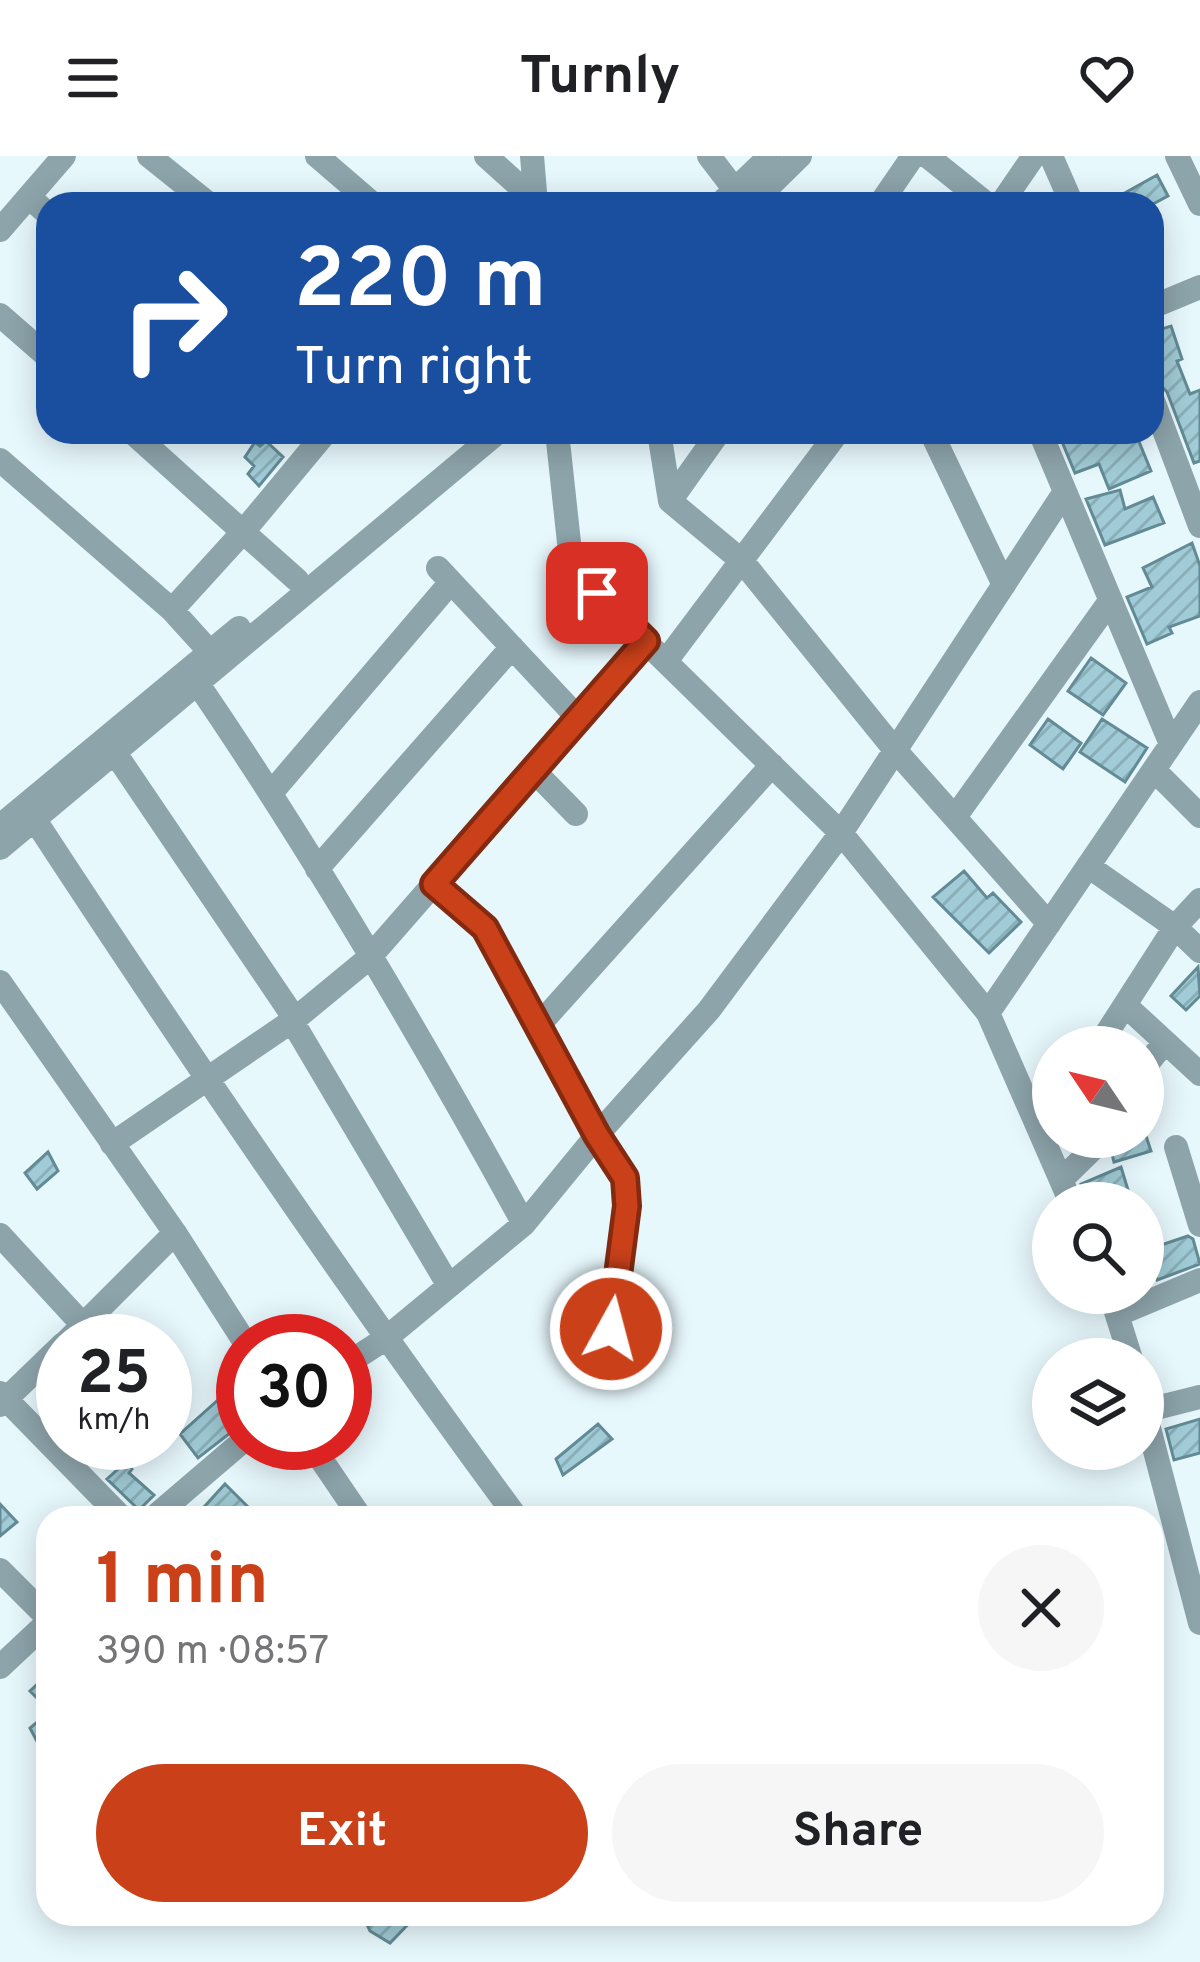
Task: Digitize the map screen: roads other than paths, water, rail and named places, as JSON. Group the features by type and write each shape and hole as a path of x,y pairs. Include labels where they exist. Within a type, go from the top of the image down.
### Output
{"street":[{"path":"46,192 64,156"},
{"path":"149,156 194,192"},
{"path":"317,156 359,192"},
{"path":"486,156 524,192"},
{"path":"532,156 534,192"},
{"path":"710,156 731,192"},
{"path":"741,192 770,156"},
{"path":"746,192 800,156"},
{"path":"888,192 914,156"},
{"path":"927,156 972,192"},
{"path":"1009,192 1034,156"},
{"path":"1051,156 1067,192"},
{"path":"1177,156 1200,204"},
{"path":"0,230 36,207"},
{"path":"1164,302 1200,287"},
{"path":"0,315 36,346"},
{"path":"1164,430 1200,526"},
{"path":"144,444 297,580"},
{"path":"172,610 316,444"},
{"path":"0,826 460,444"},
{"path":"0,848 45,836 115,753 483,444"},
{"path":"558,444 572,570 841,832 988,1013 1062,1182"},
{"path":"661,444 670,501 742,561 895,750 1048,924"},
{"path":"670,501 710,444"},
{"path":"666,661 829,444"},
{"path":"937,444 1004,585"},
{"path":"1045,444 1172,744"},
{"path":"0,460 172,610 210,652"},
{"path":"372,1347 524,1223 710,1010 841,832 1064,493"},
{"path":"272,792 444,575 578,718"},
{"path":"955,817 1110,601"},
{"path":"112,1144 294,1020 369,958 646,641"},
{"path":"317,869 512,646"},
{"path":"198,684 272,792 416,1029 524,1223"},
{"path":"988,1013 1200,702"},
{"path":"115,753 294,1020 449,1286"},
{"path":"538,1026 772,765"},
{"path":"533,770 576,814"},
{"path":"1154,770 1200,816"},
{"path":"45,836 205,1079 385,1339 508,1506"},
{"path":"1088,866 1200,951"},
{"path":"434,884 485,928 597,1135 620,1164 628,1192 611,1329"},
{"path":"1112,1026 1175,928 1200,901"},
{"path":"4,997 175,1233 227,1314"},
{"path":"1125,1005 1200,1074"},
{"path":"1176,1147 1200,1225"},
{"path":"94,1314 175,1233"},
{"path":"0,1235 55,1314"},
{"path":"1164,1290 1200,1280"},
{"path":"36,1368 2,1399 110,1506"},
{"path":"1164,1404 1200,1397"},
{"path":"167,1506 216,1464"},
{"path":"326,1470 347,1506"},
{"path":"1160,1470 1200,1624"},
{"path":"0,1570 36,1608"},
{"path":"0,1666 36,1632"}]}
